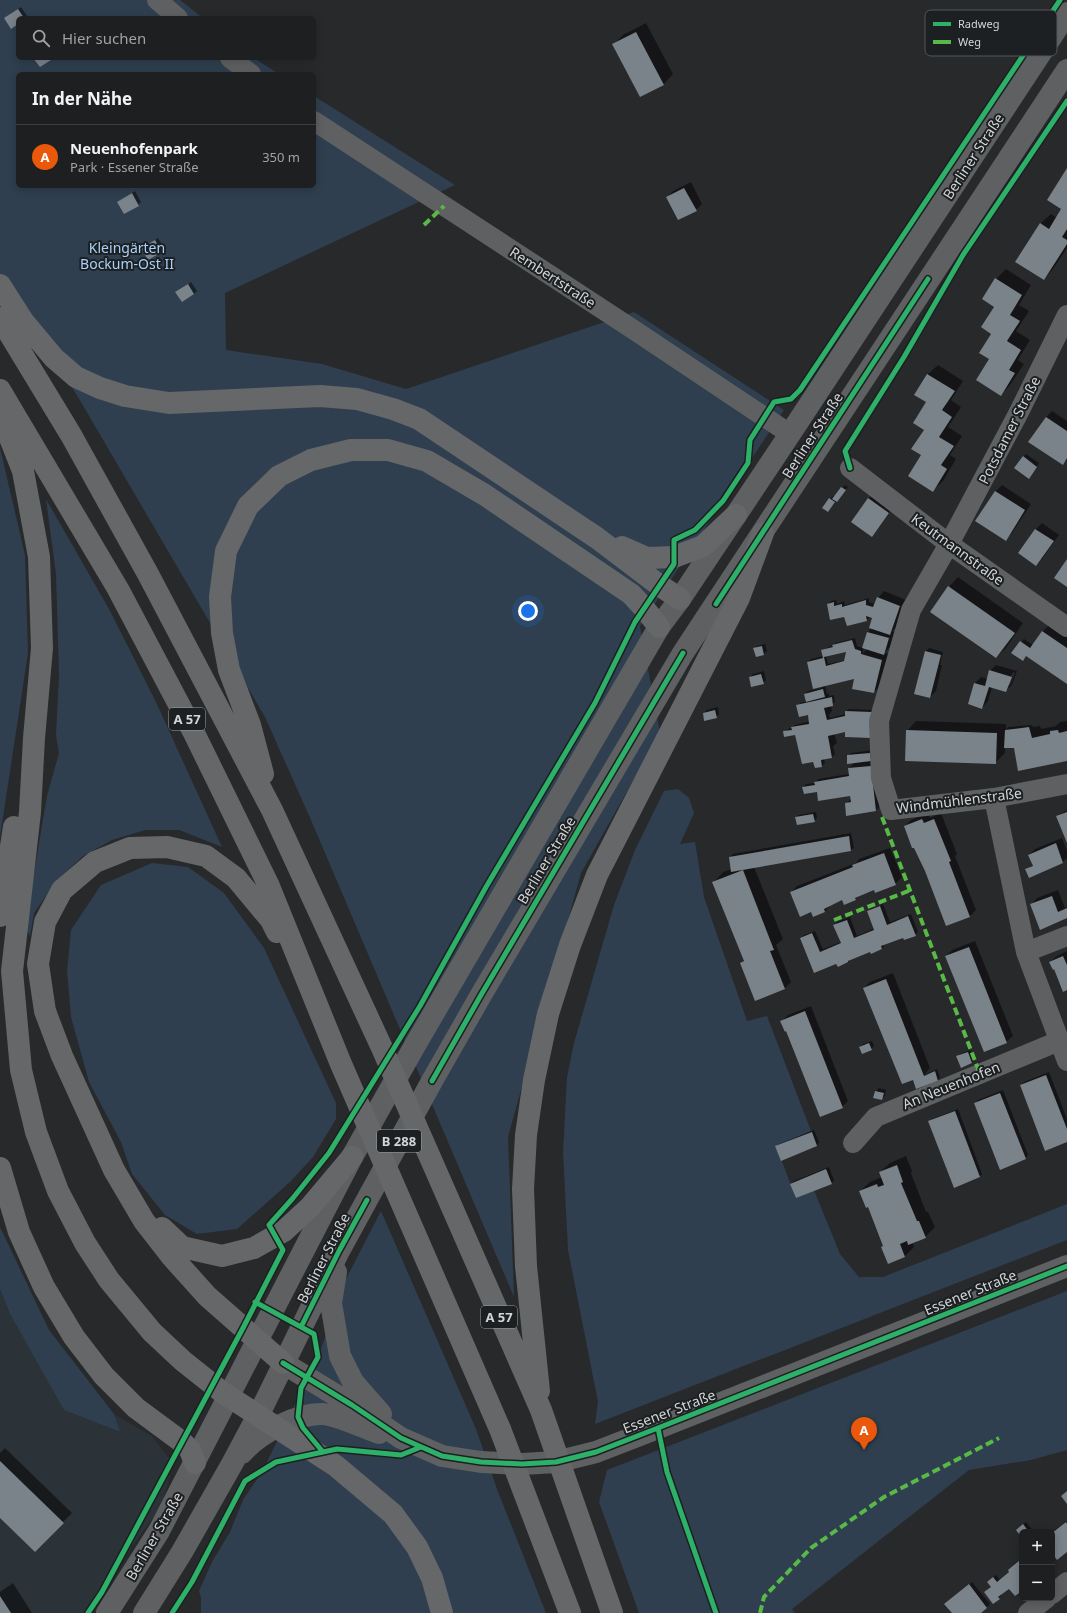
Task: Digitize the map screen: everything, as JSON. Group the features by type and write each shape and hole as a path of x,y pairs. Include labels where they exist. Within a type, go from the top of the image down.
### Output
{"highway":[{"path":"0,285 23,321 54,358 76,377 100,388 125,396 169,403 320,396 357,399 419,419 597,538 680,599"},
{"name":"A 57","path":"0,318 71,435 148,574 272,810 382,1048 543,1418 612,1613"},
{"name":"A 57","path":"0,390 118,589 193,731 268,884 341,1064 500,1429 570,1613"},
{"path":"0,413 23,471 39,557 42,648 34,738 30,812 12,971 21,1070 36,1132 58,1190 85,1243 109,1280 152,1332 183,1361 222,1392 336,1466 393,1514 417,1548 432,1578 442,1613"},
{"path":"272,810 250,725 229,670 222,633 220,596 226,551 248,506 279,476 311,460 351,450 388,450 427,461 485,495 631,594 659,627"},
{"path":"597,538 647,558 674,557 703,546 736,515"},
{"path":"543,1418 526,1266 524,1188 526,1135 534,1080 548,1014 570,945 597,875 739,598 763,533"},
{"path":"0,916 12,837 34,738"},
{"path":"283,1362 207,1296 172,1257 144,1221 114,1170 62,1056 45,1011 38,964 45,922 62,890 95,862 130,848 167,847 206,856 236,878 271,920 341,1064"},
{"path":"114,1170 163,1230 182,1247 222,1256 254,1248 284,1231 310,1206 352,1157"},
{"path":"0,1168 19,1232 44,1287 74,1338 104,1376 136,1408 182,1442 190,1450 195,1463"}],"main road":[{"name":"Berliner Straße","path":"1057,28 1067,13"},
{"name":"Berliner Straße","path":"107,1613 160,1530 352,1157 414,1047 659,627 680,599 790,434 1039,56"},
{"name":"Berliner Straße","path":"144,1613 182,1552 232,1464 264,1404 283,1362 339,1251 432,1081 481,995 683,653 1067,70"},
{"name":"Berliner Straße","path":"680,599 687,615 683,653"},
{"path":"339,1251 331,1303 340,1356 353,1382 402,1438"},
{"name":"Essener Straße","path":"283,1362 402,1438 442,1456 481,1462 522,1464 556,1462 596,1452 1067,1266"},
{"path":"232,1464 246,1448 266,1433 298,1417 324,1414 351,1422 386,1436 402,1438"}],"street":[{"path":"156,0 176,16"},
{"path":"233,60 248,72"},
{"name":"Rembertstraße","path":"316,122 631,328 790,434"},
{"name":"Potsdamer Straße","path":"949,544 1018,414 1067,315"},
{"name":"Keutmannstraße","path":"850,468 949,544 1067,627"},
{"name":"Windmühlenstraße","path":"949,544 911,610 879,721 881,778 891,810 994,798 1067,784"},
{"path":"994,798 1026,952 1067,1061"},
{"path":"1026,952 1067,936"},
{"name":"An Neuenhofen","path":"853,1142 876,1117 899,1106 1059,1041"},
{"path":"1055,1592 1067,1582"},
{"path":"1028,1613 1043,1601"}],"shaded area":[{"path":"0,1289 10,1314 65,1410 119,1432 114,1414 152,1436 173,1464 161,1507 83,1613 0,1613"}],"green space":[{"name":"Kleingärten Bockum-Ost II","path":"0,0 180,0 200,16 16,16 16,60 257,60 276,72 16,72 16,188 316,188 316,97 455,185 225,293 226,350 322,364 406,389 634,312 784,410 640,626 660,733 581,873 508,1137 514,1297 311,820 265,717 78,397 0,274"},
{"path":"0,448 25,555 28,653 0,837"},
{"path":"46,499 109,609 155,700 222,847 179,830 145,830 112,840 83,856 57,880 34,913 30,936 25,927 47,796 59,753 56,735 59,675 56,574"},
{"path":"678,789 689,798 694,813 680,844 695,842 704,897 747,1021 767,1016 811,1131 776,1146 796,1198 814,1190 840,1254 859,1277 883,1277 1067,1204 1067,1240 595,1424 598,1402 568,1250 563,1152 567,1077 574,1043 614,905 635,850 664,791"},
{"path":"152,863 188,867 224,893 264,948 336,1103 336,1119 313,1157 290,1182 237,1229 197,1234 165,1215 132,1174 121,1142 89,1082 71,1017 67,971 71,930 101,885"},
{"path":"381,1211 476,1429 497,1489 546,1613 201,1613 201,1598 199,1591 212,1562 230,1532 243,1500 262,1472 318,1357 345,1281"},
{"path":"0,1227 49,1330 114,1414 120,1432 64,1410 10,1314 0,1289"},
{"path":"1067,1291 1067,1450 1031,1460 969,1470 792,1609 795,1613 639,1613 599,1502 607,1470"}],"building":[{"path":"18,9 23,16 16,16 16,25 11,29 4,18"},
{"path":"636,32 664,85 640,97 612,44"},
{"path":"35,60 51,60 40,67"},
{"path":"1067,168 1067,229 1062,237 1067,240 1067,244 1044,280 1015,262 1040,223 1049,229 1061,209 1047,200"},
{"path":"684,188 697,211 678,220 666,197"},
{"path":"132,193 139,206 124,214 117,202"},
{"path":"155,240 162,252 148,260 141,248"},
{"path":"995,278 1022,295 1010,315 1020,321 1007,341 1021,350 1009,370 1015,373 1001,396 976,380 989,359 979,353 991,334 981,327 994,307 982,299"},
{"path":"188,284 194,294 182,302 175,292"},
{"path":"927,374 955,391 942,410 952,417 939,437 954,446 941,465 947,469 933,492 908,476 921,455 911,449 924,430 913,423 926,402 914,395"},
{"path":"1046,417 1067,431 1067,458 1063,465 1028,442"},
{"path":"1023,456 1037,467 1029,479 1014,468"},
{"path":"841,487 846,490 837,502 832,499"},
{"path":"995,491 1025,510 1006,541 975,521"},
{"path":"829,498 835,502 828,512 822,508"},
{"path":"868,498 889,513 872,537 851,522"},
{"path":"1035,529 1054,541 1036,566 1018,553"},
{"path":"1067,559 1067,587 1054,578"},
{"path":"948,586 1015,633 996,658 930,612"},
{"path":"877,597 900,606 890,635 869,628 872,618 866,616 867,621 847,626 844,617 830,620 827,604 834,602 834,606 842,604 842,607 866,600 866,605 873,607"},
{"path":"1042,631 1067,648 1067,684 1026,656 1023,661 1011,653 1020,641 1030,648"},
{"path":"867,632 889,638 884,655 862,648"},
{"path":"852,640 855,649 861,651 861,654 882,660 874,693 852,689 854,679 813,689 807,662 823,658 821,650 833,647 832,645","holes":["846,652 844,661 826,666 824,657"]},
{"path":"762,646 764,655 756,657 753,648"},
{"path":"925,651 941,655 930,698 914,694"},
{"path":"989,670 1012,677 1006,692 989,687 982,709 968,704 974,683 985,686"},
{"path":"761,674 764,684 751,687 749,677"},
{"path":"823,689 825,697 806,702 804,694"},
{"path":"832,697 833,706 824,708 827,720 845,716 845,711 872,712 871,738 845,737 845,732 828,736 832,758 821,760 822,767 815,768 813,762 802,764 795,735 784,737 783,731 792,730 791,727 809,724 808,715 799,717 796,705"},
{"path":"715,710 717,718 704,721 703,713"},
{"path":"1029,727 1032,738 1050,734 1050,731 1058,730 1059,733 1067,731 1067,761 1018,771 1014,748 1004,748 1005,730"},
{"path":"906,730 997,733 996,764 905,761"},
{"path":"870,753 871,761 847,764 847,755"},
{"path":"871,766 876,811 846,816 845,803 851,802 850,796 818,801 817,792 804,794 802,787 815,785 814,782 849,776 848,768"},
{"path":"1067,812 1067,843 1056,816"},
{"path":"813,814 815,822 797,825 795,817"},
{"path":"922,819 924,823 934,819 951,861 949,862 970,917 946,926 925,871 914,848 912,848 904,826"},
{"path":"849,836 851,851 731,872 729,857"},
{"path":"1056,843 1063,863 1029,878 1025,869 1033,866 1028,855"},
{"path":"884,853 896,885 875,893 874,890 855,898 856,900 844,905 842,900 824,909 825,912 813,917 811,912 800,917 790,892"},
{"path":"743,870 774,950 770,951 785,989 755,1001 740,963 744,961 712,882"},
{"path":"1052,896 1058,912 1067,908 1067,918 1040,930 1030,904"},
{"path":"880,906 887,925 908,916 916,936 904,940 903,938 881,946 882,949 848,961 838,967 836,964 814,973 800,938 812,933 820,952 841,943 833,925 847,920 854,938 874,930 867,911"},
{"path":"969,947 1007,1043 984,1052 945,956"},
{"path":"1063,956 1067,965 1067,990 1063,992 1054,969 1053,970 1049,962"},
{"path":"886,979 924,1076 935,1071 938,1081 916,1089 913,1080 902,1084 863,988"},
{"path":"805,1011 843,1108 820,1117 786,1031 785,1032 780,1021"},
{"path":"869,1043 872,1050 862,1054 859,1047"},
{"path":"968,1052 972,1063 961,1068 956,1056"},
{"path":"1046,1075 1067,1129 1067,1142 1045,1151 1020,1085"},
{"path":"875,1091 884,1093 882,1100 873,1098"},
{"path":"1000,1093 1026,1159 1000,1170 974,1103"},
{"path":"955,1111 980,1177 954,1188 928,1121"},
{"path":"812,1132 817,1146 781,1161 775,1146"},
{"path":"897,1165 903,1182 901,1183 926,1238 908,1245 907,1241 900,1244 905,1257 888,1264 881,1247 883,1246 868,1207 866,1208 859,1191 877,1184 878,1187 884,1185 879,1172"},
{"path":"826,1169 832,1184 796,1198 790,1184"},
{"path":"0,1461 64,1523 35,1552 0,1518"},
{"path":"1067,1491 1067,1504 1061,1496"},
{"path":"1066,1522 1067,1552 1057,1560 1055,1557 1055,1531"},
{"path":"1023,1524 1027,1529 1019,1529 1019,1534 1016,1530"},
{"path":"1019,1561 1019,1593 1015,1596 1009,1589 998,1597 1000,1599 993,1604 984,1592 991,1587 987,1582 993,1577 997,1582 1009,1572 1008,1570"},
{"path":"969,1584 987,1608 981,1613 952,1613 944,1604"},
{"path":"0,1596 11,1613 0,1613"}],"marked path":[{"path":"424,225 444,206"},
{"path":"882,817 980,1074"},
{"path":"834,920 911,890"},
{"path":"760,1613 764,1597 811,1548 884,1497 999,1438"}],"cycle path":[{"path":"1053,10 1060,0"},
{"path":"88,1613 102,1592 283,1250 269,1225 329,1153 420,1006 486,887 595,703 635,622 674,564 674,540 695,530 723,501 748,463 750,440 774,402 791,399 800,390 1023,56"},
{"path":"850,468 845,451 904,357 963,255 1067,101"},
{"path":"716,604 928,279"},
{"path":"432,1081 481,995 683,653"},
{"path":"301,1327 339,1251 367,1200"},
{"path":"283,1363 352,1405 401,1438 442,1456 481,1462 522,1464 556,1462 596,1452 1067,1266"},
{"path":"255,1302 314,1334 318,1357 301,1388 298,1417 303,1428 323,1452"},
{"path":"658,1428 667,1472 716,1613"},
{"path":"172,1613 192,1582 245,1481 276,1462 337,1449 401,1455 421,1447"}],"place":[{"name":"Neuenhofenpark","path":"864,1450"}]}
